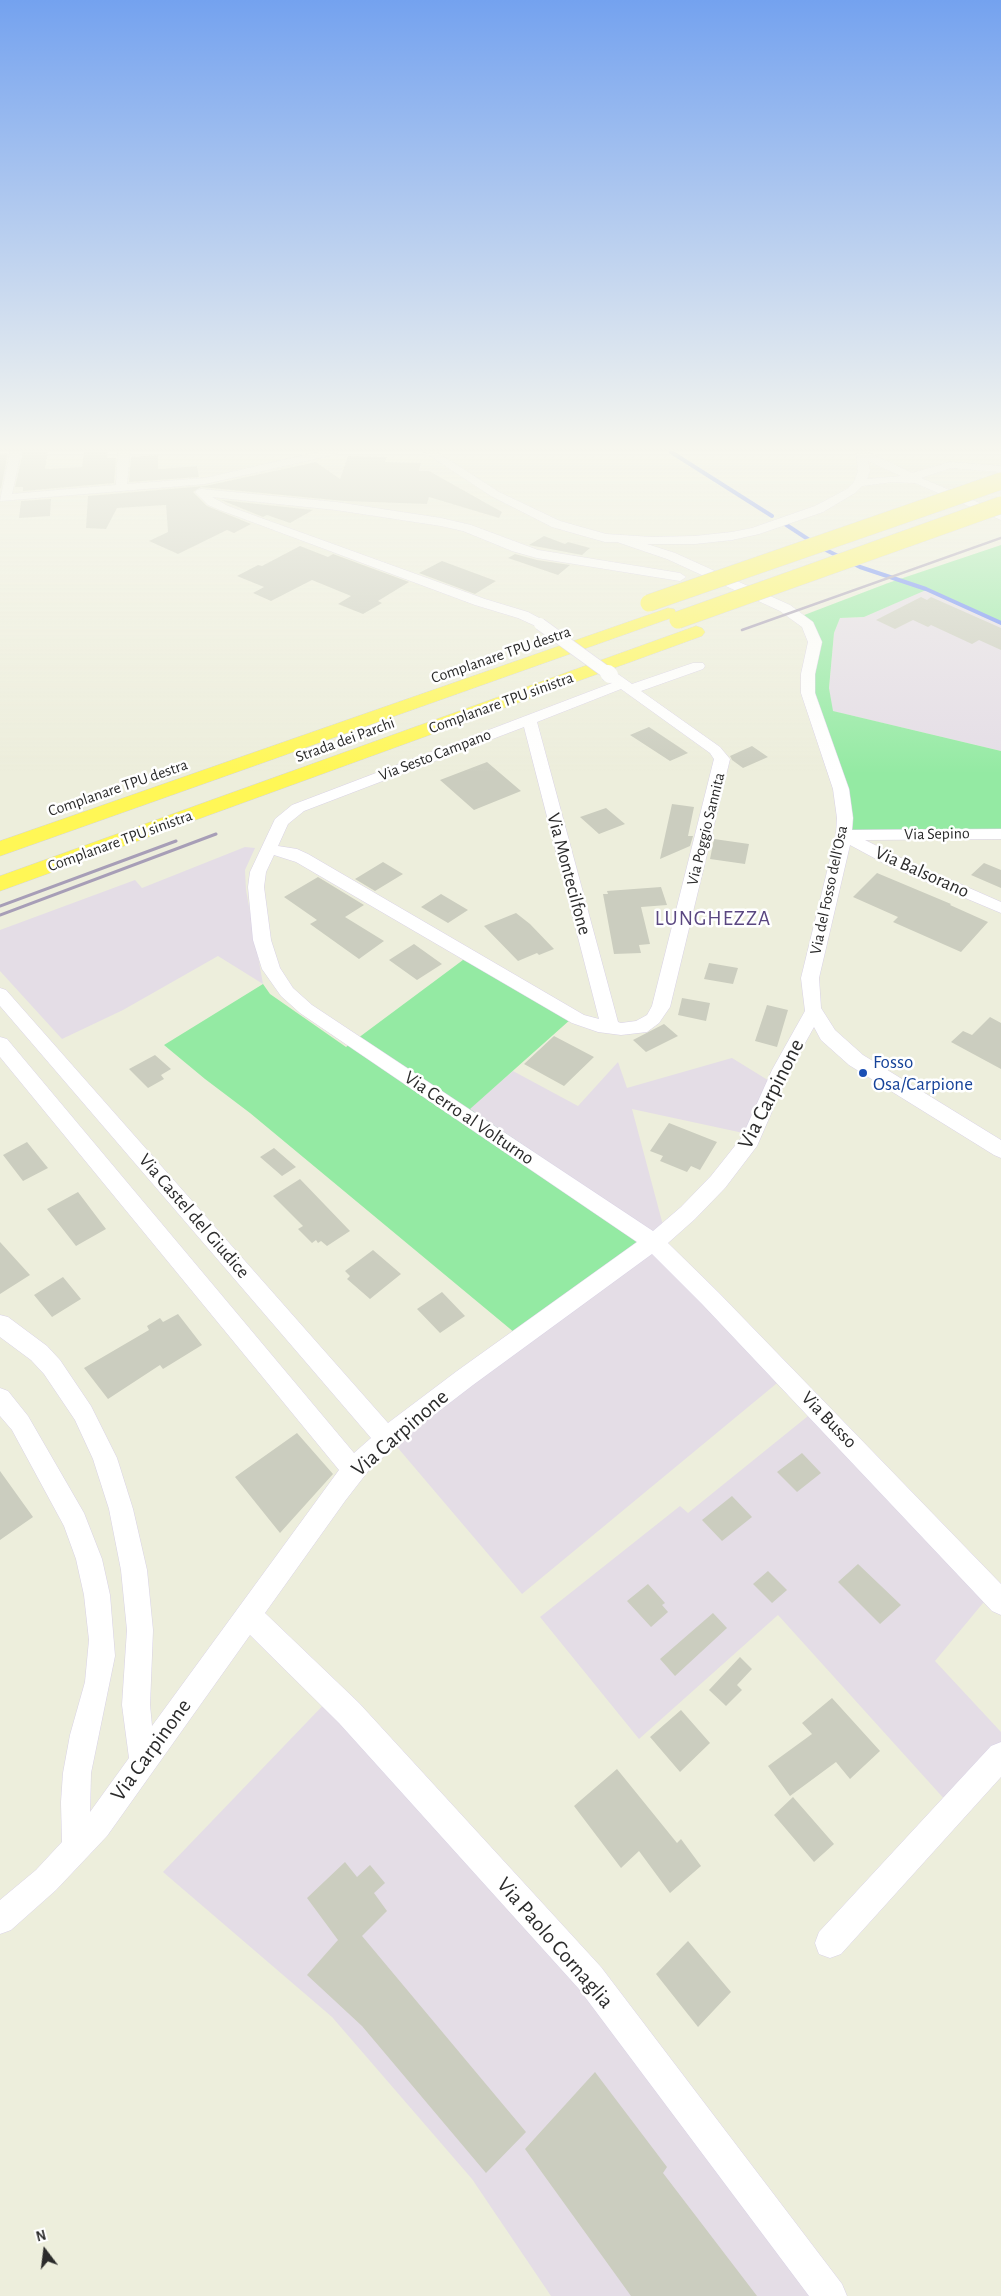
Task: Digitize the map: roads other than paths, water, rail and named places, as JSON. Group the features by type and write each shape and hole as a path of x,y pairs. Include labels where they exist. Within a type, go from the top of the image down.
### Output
{"highway":[{"name":"Complanare TPU destra","path":"0,829 85,826 649,603 776,559"},
{"name":"Strada dei Parchi","path":"673,617 829,559"},
{"name":"Strada dei Parchi","path":"0,849 85,826 673,617 842,559"},
{"name":"Complanare TPU sinistra","path":"0,884 85,826 696,632 894,559"},
{"name":"Strada dei Parchi","path":"0,864 85,826"}],"street":[{"name":"Via Poggio Sannita","path":"268,849 286,852 302,858 571,1015 594,1025 610,1028 640,1027 653,1019 660,1010 722,758 717,752 540,624 523,615 480,602 363,559"},
{"path":"563,559 680,577"},
{"name":"Via del Fosso dell'Osa","path":"678,559 788,609 803,620 813,634 814,644 808,674 808,693 841,789 844,812 844,835 812,969 809,991 814,1012 823,1028 835,1042 862,1065 1001,1150"},
{"path":"693,559 704,570"},
{"name":"Via Sesto Campano","path":"268,849 281,822 298,808 529,719 626,687 698,666"},
{"name":"Via Montecilfone","path":"529,719 610,1028"},
{"name":"Via Sepino","path":"844,835 1001,834"},
{"name":"Via Balsorano","path":"844,835 895,862 1001,908"},
{"name":"Via Cerro al Volturno","path":"268,849 260,866 256,882 261,936 271,969 287,992 306,1008 653,1242"},
{"name":"Via Castel del Giudice","path":"0,994 387,1439"},
{"name":"Via Carpinone","path":"0,1919 46,1880 97,1826 143,1759 354,1470 387,1439 552,1313 653,1242 696,1206 730,1170 745,1149 759,1123 781,1070 814,1012"},
{"name":"Via Castel del Giudice","path":"0,1044 354,1470"},
{"name":"Via Busso","path":"653,1242 710,1298 1001,1602"},
{"path":"0,1324 39,1353 62,1380 98,1441 114,1486 127,1533 137,1596 140,1630 136,1705 143,1759"},
{"path":"0,1398 20,1423 75,1521 89,1559 98,1595 102,1656 98,1682 84,1735 77,1773 75,1802 78,1848"},
{"name":"Via Paolo Cornaglia","path":"248,1616 349,1713 590,1978 830,2296"},
{"path":"830,1944 1001,1756"}],"waterway":[{"path":"844,559 860,567 926,589 1001,623"}],"railway":[{"path":"742,630 941,559"},
{"path":"0,915 216,834"},
{"path":"0,906 176,841"}],"place":[{"name":"Fosso Osa/Carpione","path":"863,1073"}],"district":[{"name":"LUNGHEZZA","path":"713,919"}]}
